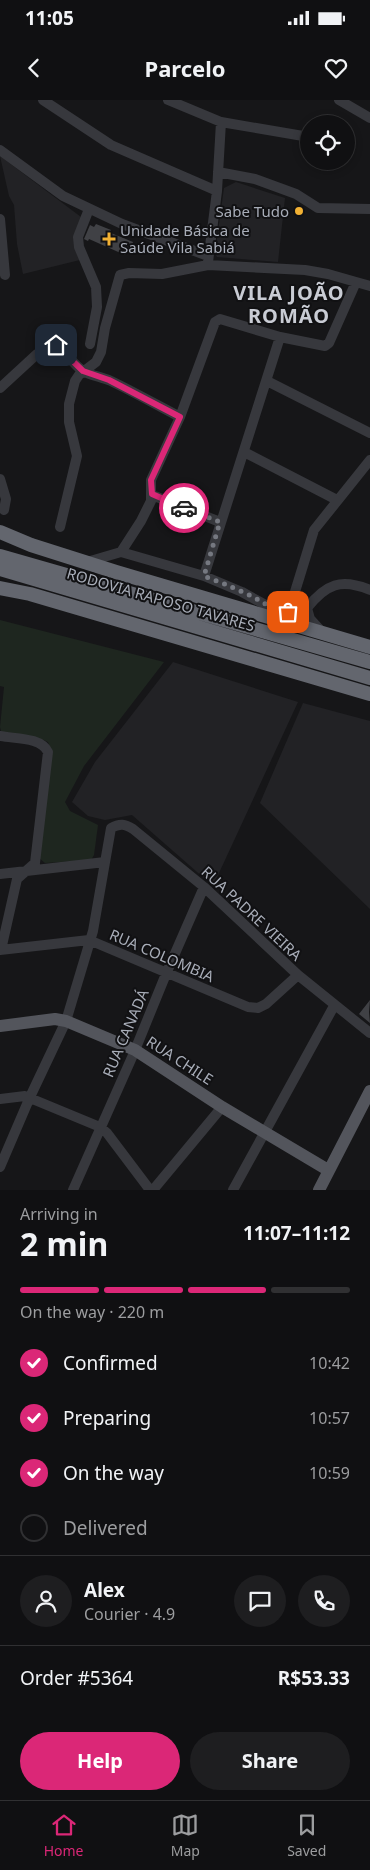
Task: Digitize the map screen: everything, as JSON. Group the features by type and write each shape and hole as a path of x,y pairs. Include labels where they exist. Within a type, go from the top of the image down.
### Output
{"highway":[{"path":"0,532 31,545 125,575 284,616 328,634 370,647"},
{"name":"RODOVIA RAPOSO TAVARES","path":"0,556 370,662"},
{"name":"RODOVIA RAPOSO TAVARES","path":"0,569 370,678"},
{"path":"0,588 30,594 370,694"}],"main road":[{"name":"RUA CHILE","path":"0,1026 55,1019 66,1021 136,1050 222,1107 328,1170"},
{"path":"318,1190 370,1091"}],"street":[{"path":"43,100 110,145 217,191"},
{"path":"168,100 221,122 300,135"},
{"path":"339,100 370,118"},
{"path":"208,261 217,191 221,122"},
{"path":"0,150 63,196 208,261 305,270 328,274 370,286"},
{"path":"218,172 255,179 296,194 318,208 370,209"},
{"path":"89,209 78,237 80,247 96,287 97,306 90,344"},
{"path":"0,219 5,274"},
{"path":"60,527 77,456 69,422 69,404 75,381 83,371 96,362 101,352 105,328 120,275 129,273 162,274 208,261"},
{"path":"121,552 141,521 151,501 151,480 180,417 214,322 217,320 280,337 325,346 329,343 356,282"},
{"path":"204,576 280,337"},
{"path":"0,388 50,345 56,345 83,371 109,380 180,417"},
{"path":"267,381 370,433"},
{"path":"244,452 337,500"},
{"path":"284,616 314,530 370,460"},
{"path":"0,479 6,498 4,510"},
{"path":"152,494 220,522"},
{"path":"88,562 121,552 204,576 242,592 284,616 304,610 318,594 329,587 343,583 370,590"},
{"path":"304,610 314,625 328,634"},
{"path":"0,736 39,742 45,746 48,752 35,863 17,879 0,950"},
{"name":"RUA PADRE VIEIRA","path":"101,863 111,828 118,824 126,825 133,829 204,887 298,976 370,1033"},
{"path":"0,874 101,863 93,931 66,1021 0,1167"},
{"name":"RUA CANADÁ","path":"73,1190 136,1050 166,974 204,887"},
{"name":"RUA COLOMBIA","path":"0,950 89,940 248,1007 258,1008 266,1004 298,976"},
{"path":"232,1190 334,1006"},
{"path":"0,1099 22,1095 30,1097 100,1127 107,1133 152,1190 222,1107"}],"shaded area":[{"path":"0,156 81,217 84,259 23,274 17,244 14,205 9,196"},
{"path":"236,182 285,198 278,262 217,257 215,253 224,188"},
{"path":"0,620 164,662 84,766 65,802 70,811 98,825 94,855 91,860 45,863 38,857 50,747 48,742 44,740 1,731 4,687 0,686"},
{"path":"173,662 298,702 213,886 132,815 105,820 88,816 72,802 95,762"},
{"path":"303,703 370,721 370,909 260,803"}],"building":[{"name":"Unidade Básica de Saúde Vila Sabiá","path":"96,224 111,230 111,233 133,242 129,254 126,253 125,255 89,239 88,241 84,239 90,225 94,227"},
{"path":"370,1000 369,1012 370,1023 359,1014"}],"way so far":[{"path":"184,508 220,522 204,576 242,592 273,609 282,617 288,612"}],"place":[{"name":"Sabe Tudo","path":"299,211"},
{"name":"Unidade Básica de Saúde Vila Sabiá","path":"109,239"}],"district":[{"name":"VILA JOÃO ROMÃO","path":"289,304"}],"route":[{"path":"56,345 83,371 109,380 180,417 151,480 151,488 152,494 184,508"}]}
